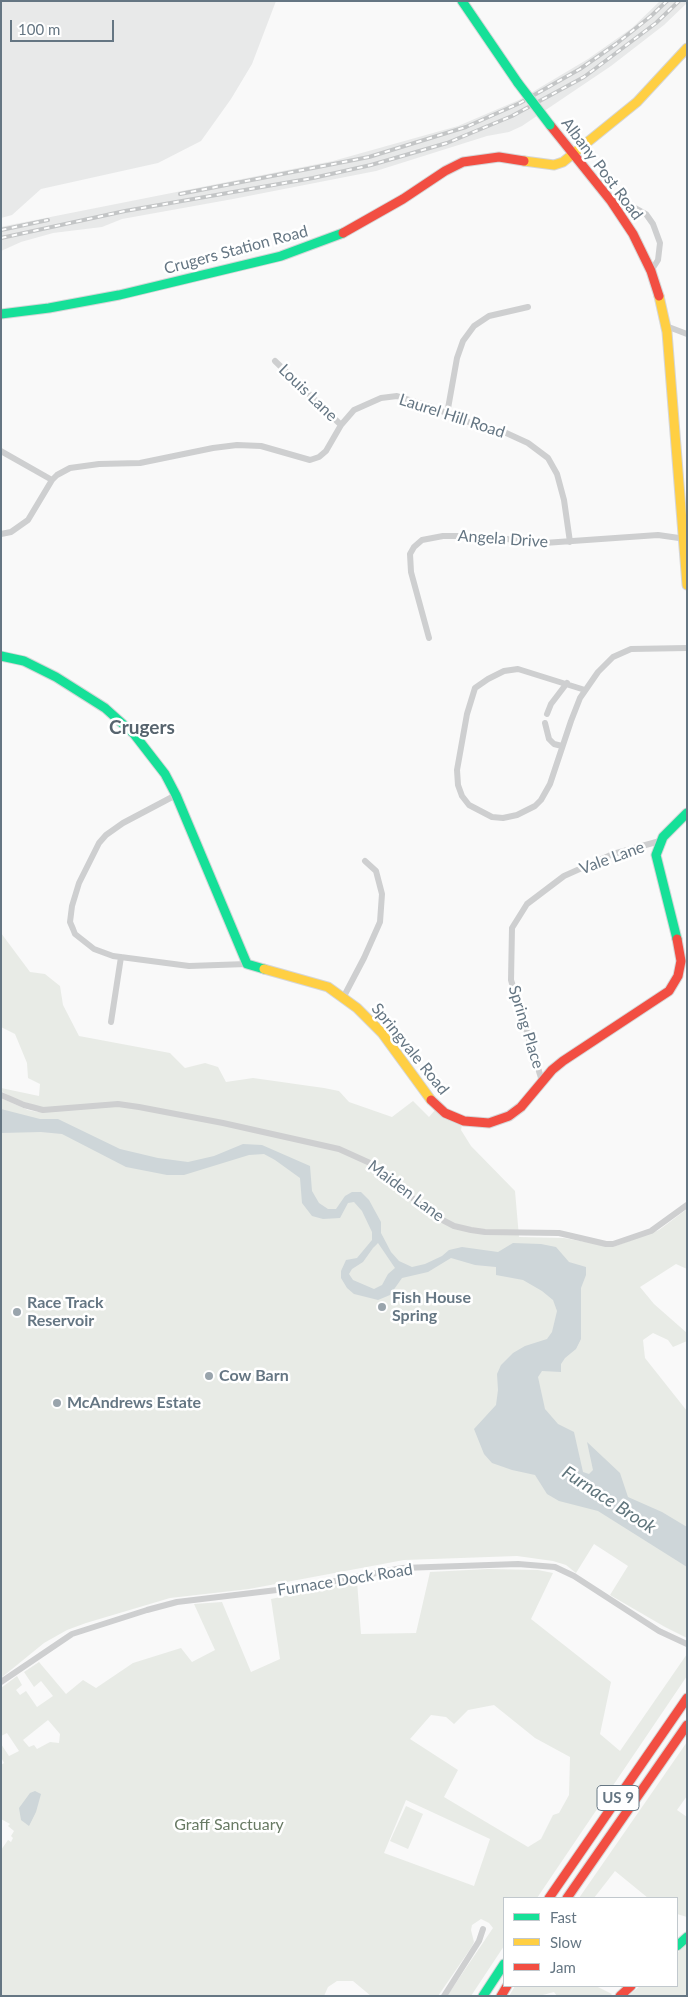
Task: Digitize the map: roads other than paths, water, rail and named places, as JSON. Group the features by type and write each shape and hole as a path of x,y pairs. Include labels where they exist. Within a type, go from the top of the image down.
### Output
{"main road":[{"name":"Albany Post Road","path":"462,1 518,83 611,200 633,234 651,271 660,298 666,326 687,585"},
{"name":"Crugers Station Road","path":"1,314 49,308 119,295 281,256 322,242 349,230 463,162 499,157 554,165 563,162 637,102 687,48"},
{"path":"1,656 24,661 56,677 105,708 134,734 165,774 176,795 248,964"},
{"path":"660,842 687,813"},
{"name":"Springvale Road","path":"248,964 328,987 357,1008 382,1033 433,1103 455,1119 489,1123 509,1116 521,1107 563,1061 669,991 676,980 681,961 665,888 658,867 656,855 660,842"},
{"name":"US 9","path":"550,1897 687,1698"},
{"name":"US 9","path":"568,1897 687,1725"},
{"path":"483,1996 503,1966"},
{"path":"620,1996 630,1987"}],"street":[{"path":"611,200 628,204 646,214 654,224 660,243 658,260 651,271"},
{"path":"447,414 457,358 464,341 474,326 489,316 528,307"},
{"path":"666,326 687,334"},
{"name":"Louis Lane","path":"274,361 341,425"},
{"name":"Laurel Hill Road","path":"1,534 12,532 28,520 52,480 57,474 70,468 99,464 140,463 237,445 261,446 310,460 319,457 326,451 341,425 354,410 381,398 397,396 481,427 504,432 528,443 548,458 557,474 564,500 570,542"},
{"path":"1,451 52,480"},
{"path":"570,542 658,535 684,539"},
{"name":"Angela Drive","path":"429,638 411,572 410,554 414,547 422,540 443,536 479,536 544,543 570,542"},
{"path":"586,690 518,669 504,671 475,688 466,714 457,770 458,785 462,796 474,808 492,817 503,818 528,810 541,800 550,784 571,721 586,690 598,672 613,657 631,649 687,648"},
{"path":"548,714 551,704 566,683"},
{"path":"545,723 550,739 554,744 562,746"},
{"path":"176,795 123,823 106,835 99,843 79,882 70,922 75,934 94,949 121,957 189,966 248,964"},
{"name":"Vale Lane","path":"564,876 613,854 660,842"},
{"path":"343,998 380,922 382,894 376,871 365,861"},
{"name":"Spring Place","path":"542,1082 511,980 512,928 527,904 564,876"},
{"path":"111,1022 121,957"},
{"name":"Maiden Lane","path":"1,1095 24,1105 44,1110 108,1104 139,1107 223,1123 339,1149 370,1163 433,1215 454,1226 470,1230 485,1232 551,1232 613,1244 651,1231 687,1206"},
{"name":"Furnace Dock Road","path":"1,1682 65,1637 86,1628 136,1613 177,1602 310,1586 402,1568 518,1564 559,1568 660,1631 687,1644"},
{"path":"444,1996 476,1945 483,1929"}],"water":[{"name":"Furnace Brook","path":"1,1109 40,1119 58,1119 120,1149 158,1158 188,1162 214,1156 243,1144 262,1145 310,1166 312,1191 319,1203 328,1209 336,1209 345,1196 352,1192 361,1192 369,1200 381,1222 381,1233 391,1252 399,1261 412,1267 425,1264 442,1256 449,1250 462,1247 498,1252 513,1243 541,1244 556,1247 569,1262 586,1267 586,1275 581,1288 581,1339 576,1349 561,1364 561,1372 542,1371 538,1377 545,1409 558,1424 574,1432 583,1472 589,1474 593,1470 587,1442 620,1473 628,1497 662,1512 687,1527 687,1567 598,1511 559,1501 547,1494 535,1475 492,1463 484,1454 474,1429 496,1405 498,1390 497,1374 501,1365 513,1353 525,1346 547,1339 552,1332 557,1311 553,1300 542,1291 523,1280 496,1275 496,1267 475,1265 451,1258 428,1272 402,1278 390,1295 378,1300 354,1294 347,1288 341,1278 341,1271 346,1260 357,1258 372,1240 372,1232 362,1211 354,1202 348,1203 340,1218 323,1219 312,1216 302,1203 300,1178 264,1154 249,1155 184,1175 167,1175 126,1167 62,1134 41,1132 1,1133","holes":["378,1243 395,1268 388,1274 382,1285 374,1289 353,1280 349,1274 352,1269 363,1262"]},
{"path":"35,1791 41,1794 36,1812 29,1826 21,1820 19,1808 30,1793"}],"railway":[{"path":"180,194 369,157 466,127 520,103 580,69 616,44 667,1"},
{"path":"1,238 125,211 313,178 371,165 447,143 512,116 584,77 656,23 679,1"},
{"path":"1,230 48,220"}],"place":[{"name":"Fish House Spring","path":"382,1307"},
{"name":"Race Track Reservoir","path":"17,1312"},
{"name":"Cow Barn","path":"209,1376"},
{"name":"McAndrews Estate","path":"57,1403"}],"district":[{"name":"Crugers","path":"142,728"}],"park label":[{"name":"Graff Sanctuary","path":"229,1825"}]}
